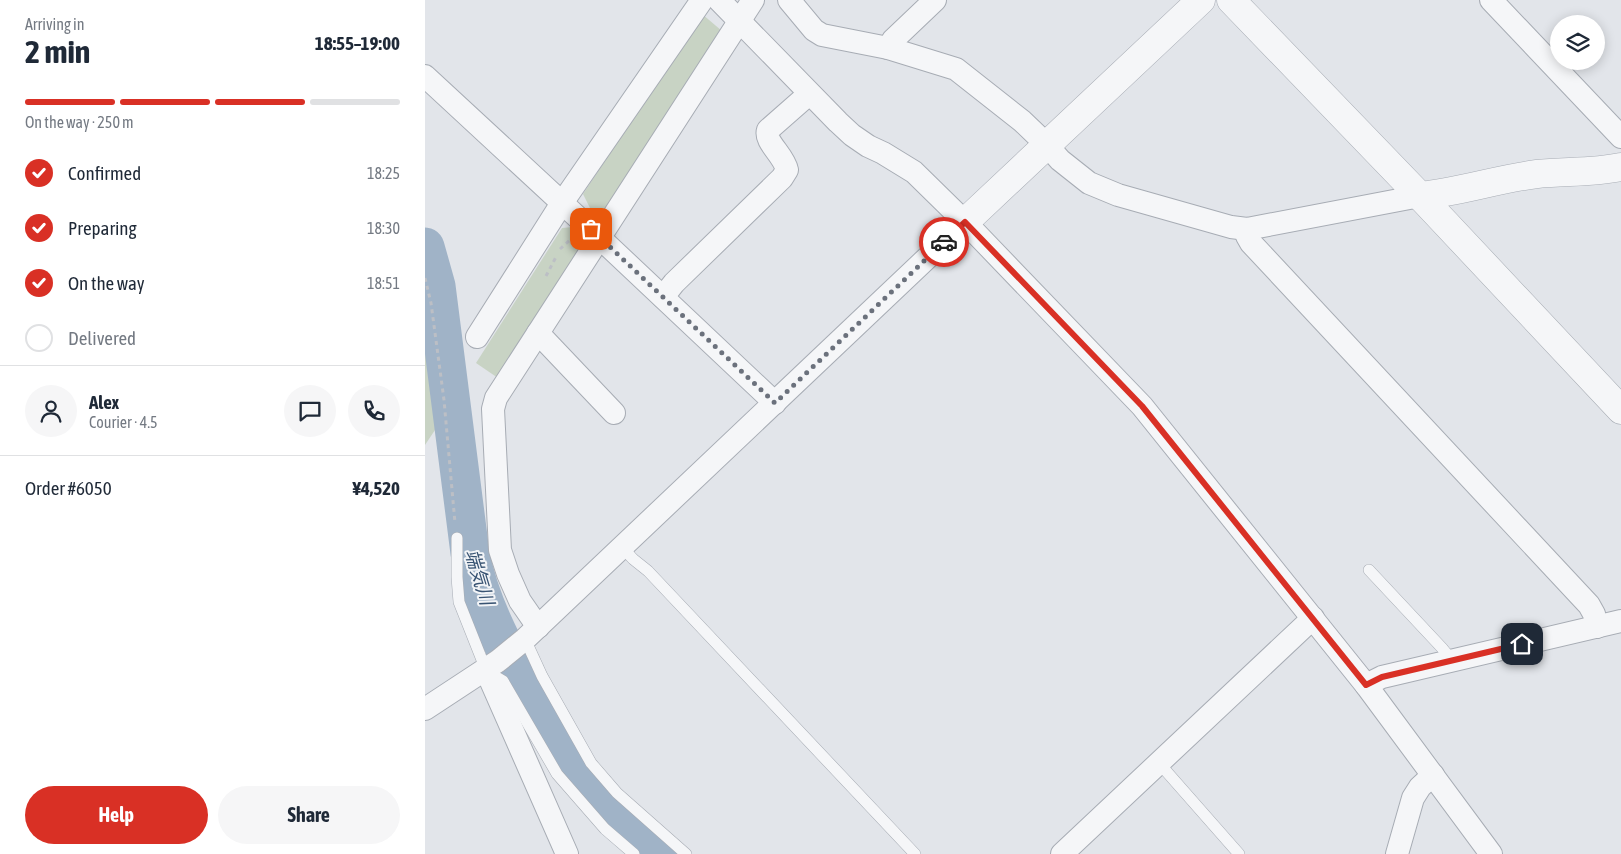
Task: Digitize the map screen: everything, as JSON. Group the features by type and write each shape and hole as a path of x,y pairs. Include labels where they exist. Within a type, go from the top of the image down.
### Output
{"street":[{"path":"477,337 562,204 702,0"},
{"path":"719,0 809,94 852,135 914,172 965,222 1142,406 1366,685 1491,854"},
{"path":"528,637 520,601 500,550 493,408 496,398 753,0"},
{"path":"789,0 814,30 822,35 888,48 956,69 1022,121 1060,160 1089,183 1155,206 1231,228 1247,229 1420,196 1448,193 1538,174 1589,172 1621,167"},
{"path":"888,48 893,40 935,0"},
{"path":"425,709 492,671 1046,144 1201,0"},
{"path":"1231,0 1420,196 1621,410"},
{"path":"1491,0 1621,137"},
{"path":"425,76 775,403"},
{"path":"663,297 674,283 782,178 787,170 785,163 768,140 768,130 809,94"},
{"path":"1247,229 1247,236 1251,243 1589,605 1594,614 1597,627"},
{"path":"538,333 614,413"},
{"path":"1062,854 1313,618"},
{"path":"1366,685 1382,677 1621,621"},
{"path":"492,671 567,854"},
{"path":"1397,854 1413,798 1420,787 1433,775"}],"lane":[{"path":"457,538 459,602 492,671 497,678 503,681 557,774 605,829 634,854"},
{"path":"623,547 633,559 648,571 915,854"},
{"path":"1369,570 1442,648 1446,653 1447,662"},
{"path":"528,637 542,676 591,763 617,793 686,854"},
{"path":"1159,763 1239,854"}],"path":[{"path":"425,278 431,303 444,400 457,538"}],"green space":[{"path":"702,14 722,31 605,213 593,214 583,194"},
{"path":"573,227 583,235 582,248 498,378 476,363 562,228"},
{"path":"425,304 441,421 425,445"}],"waterway":[{"name":"端気川","path":"425,247 436,286 470,553 488,611 534,703 555,741 573,768 598,798 659,854"}],"way so far":[{"path":"591,229 768,394 775,403 944,242"}],"route":[{"path":"944,242 965,222 1134,397 1366,685 1382,677 1522,644"}]}
